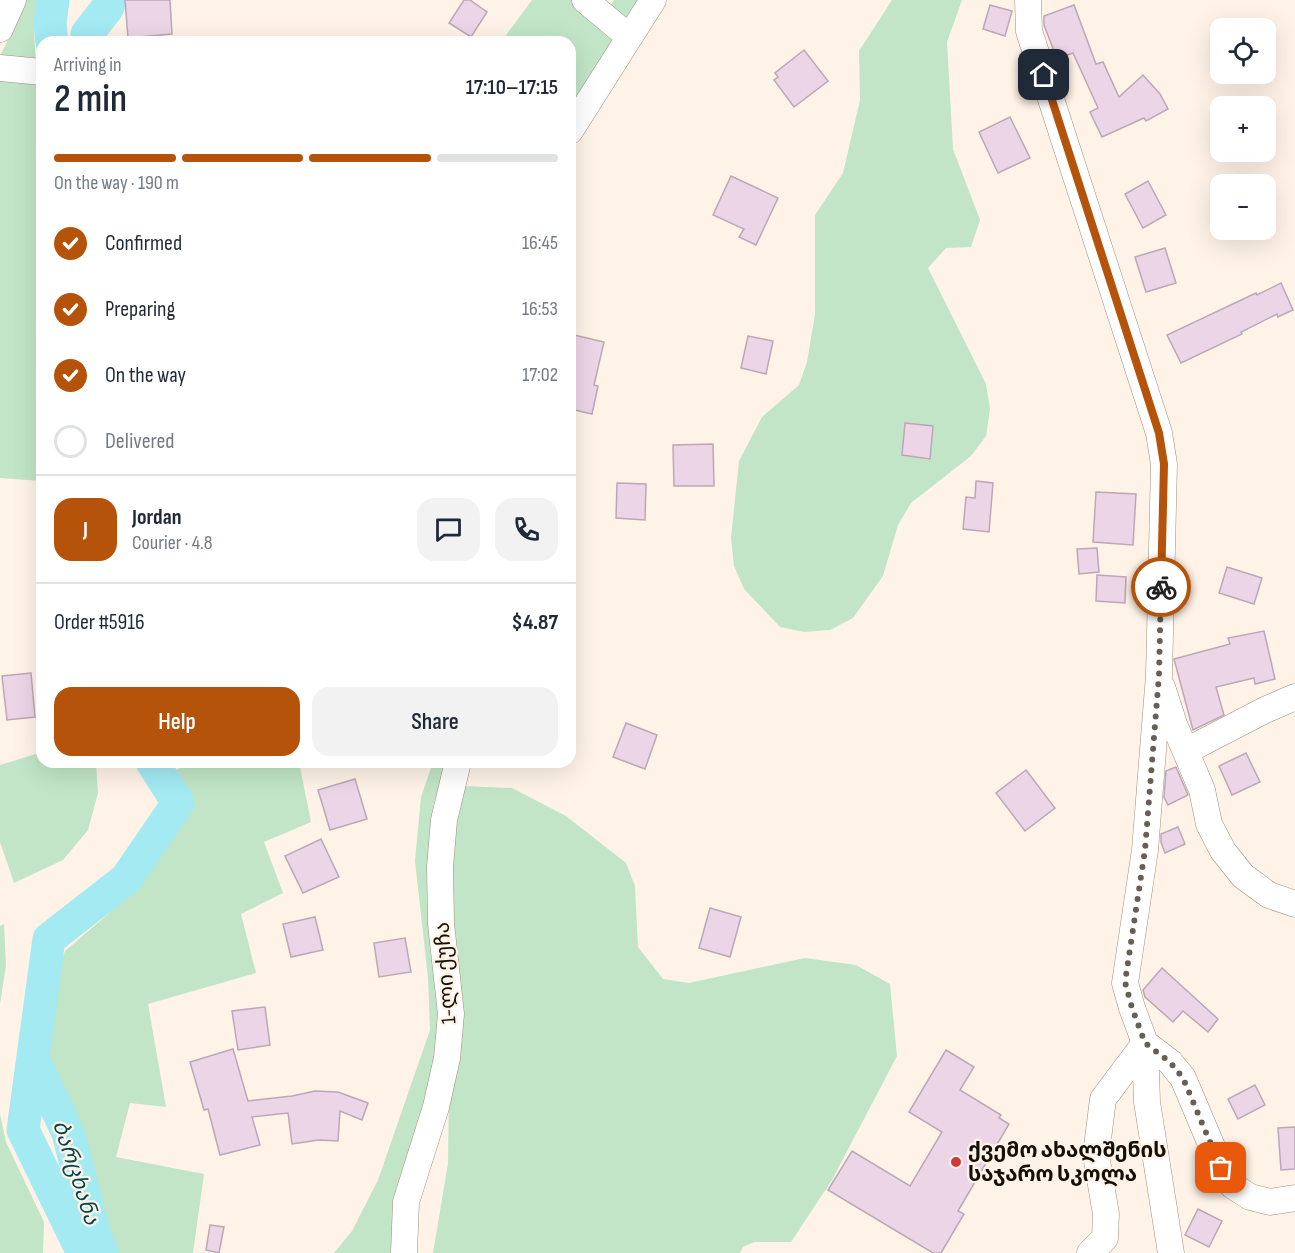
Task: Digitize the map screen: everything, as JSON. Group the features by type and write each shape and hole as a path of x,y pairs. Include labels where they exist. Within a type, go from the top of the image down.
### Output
{"street":[{"path":"0,29 13,0"},
{"path":"585,0 629,37"},
{"path":"576,121 653,0"},
{"path":"1028,0 1029,31 1159,433 1164,464 1159,675 1145,850 1125,982 1145,1043 1147,1102 1171,1253"},
{"path":"0,68 36,72"},
{"path":"1159,675 1174,724 1202,790 1209,824 1223,851 1243,876 1269,895 1295,904"},
{"path":"1186,751 1295,697"},
{"name":"1-ლი ქუჩა","path":"404,1253 406,1202 436,1107 452,1014 441,924 440,867 444,820 457,768"},
{"path":"1145,1043 1170,1062 1183,1078 1221,1168 1233,1185 1250,1197 1270,1202 1295,1198"},
{"path":"1090,1253 1105,1238 1106,1214 1096,1155 1103,1099 1145,1043"}],"green space":[{"path":"10,0 37,0 34,31 36,67 36,481 0,478 0,56 23,10"},
{"path":"532,0 578,0 601,19 614,0 641,0 576,101 576,36 505,36"},
{"path":"892,0 962,0 947,42 953,149 980,220 971,247 946,248 928,268 986,384 990,409 986,436 971,456 911,503 898,525 883,576 853,618 830,630 804,632 780,627 744,589 734,566 731,538 739,461 762,417 799,385 807,362 815,314 815,215 843,173 860,100 859,51"},
{"path":"36,754 36,768 96,768 98,793 88,830 63,860 14,883 0,842 0,765"},
{"path":"180,768 300,768 311,822 264,842 283,893 241,914 256,973 148,1004 166,1107 130,1103 116,1157 204,1174 193,1253 115,1253 105,1230 75,1126 43,1057 50,991 65,951 114,909 182,818 187,798 175,771"},
{"path":"431,768 447,768 433,805 430,860 443,1016 395,1253 334,1253 352,1231 378,1180 430,1030 428,978 415,861 421,797"},
{"path":"461,786 512,788 566,816 626,863 635,886 638,947 663,979 689,983 805,958 856,965 890,984 897,1056 832,1180 791,1242 754,1242 743,1247 740,1253 433,1253 448,1163 452,859"},
{"path":"4,924 6,966 0,1004 0,926"},
{"path":"0,1114 6,1142 44,1222 43,1253 0,1253"}],"building":[{"path":"125,0 170,0 172,34 128,36"},
{"path":"464,0 470,0 487,12 472,36 449,23"},
{"path":"990,5 1012,11 1005,36 983,29"},
{"path":"1074,5 1096,64 1103,62 1119,97 1143,75 1160,94 1168,109 1146,121 1144,118 1102,137 1090,112 1098,108 1073,53 1057,59 1044,25 1044,16"},
{"path":"804,50 828,81 794,107 774,80 778,77 775,73"},
{"path":"1010,117 1030,158 998,173 979,132"},
{"path":"731,176 778,198 756,245 739,237 744,229 713,215"},
{"path":"1148,181 1166,215 1143,228 1125,194"},
{"path":"1165,248 1176,283 1146,292 1135,257"},
{"path":"1281,283 1293,310 1278,317 1277,314 1241,332 1242,334 1181,363 1167,335"},
{"path":"576,335 604,342 594,385 598,386 592,414 576,410"},
{"path":"748,336 773,341 766,374 741,368"},
{"path":"905,423 933,426 930,459 902,455"},
{"path":"713,444 714,486 674,486 673,445"},
{"path":"976,481 993,483 989,532 963,529 966,497 975,498"},
{"path":"617,483 646,484 645,520 616,518"},
{"path":"1096,492 1136,494 1133,545 1093,542"},
{"path":"1097,548 1099,572 1079,574 1077,549"},
{"path":"1227,567 1262,578 1254,604 1219,593"},
{"path":"1097,575 1126,577 1125,603 1096,601"},
{"path":"1264,631 1275,679 1255,684 1254,678 1216,687 1224,715 1193,730 1174,659 1230,644 1228,638"},
{"path":"31,673 35,717 7,720 2,676"},
{"path":"626,723 657,735 645,769 613,757"},
{"path":"1246,753 1260,782 1232,795 1219,766"},
{"path":"1176,767 1188,795 1168,805 1164,797 1166,771"},
{"path":"1026,770 1055,808 1025,831 996,793"},
{"path":"355,779 367,819 330,830 318,790"},
{"path":"1178,827 1185,844 1165,853 1161,834"},
{"path":"321,839 339,877 303,893 285,856"},
{"path":"710,908 741,917 730,957 699,948"},
{"path":"315,917 323,950 291,957 283,924"},
{"path":"405,938 411,972 379,977 374,943"},
{"path":"1162,968 1218,1019 1208,1032 1183,1011 1173,1022 1145,997 1143,990"},
{"path":"265,1007 270,1045 238,1050 232,1011"},
{"path":"233,1049 248,1101 315,1091 338,1092 368,1103 362,1120 340,1111 338,1141 319,1140 292,1144 288,1113 252,1117 260,1145 220,1155 208,1109 204,1110 190,1062"},
{"name":"ქვემო ახალშენის საჯარო სკოლა","path":"946,1050 974,1067 960,1090 1001,1115 999,1118 1009,1124 958,1211 964,1214 941,1253 933,1253 828,1190 852,1151 910,1186 942,1132 909,1112"},
{"path":"1255,1085 1265,1105 1238,1119 1228,1099"},
{"path":"1295,1127 1295,1169 1281,1170 1278,1128"},
{"path":"1198,1209 1222,1221 1209,1247 1185,1235"},
{"path":"210,1225 224,1227 219,1253 206,1250"}],"waterway":[{"name":"ბარცხანა","path":"51,36 50,24 53,0"},
{"name":"ბარცხანა","path":"87,34 108,7 110,0"},
{"name":"ბარცხანა","path":"83,1253 23,1130 49,939 126,879 178,803 156,768"},
{"name":"ბარცხანა","path":"33,1059 68,1133 95,1236 102,1251"}],"way so far":[{"path":"1161,587 1159,675 1145,850 1125,982 1145,1043 1170,1062 1183,1078 1221,1168"}],"place":[{"name":"ქვემო ახალშენის საჯარო სკოლა","path":"956,1162"}],"route":[{"path":"1044,75 1159,433 1164,464 1161,587"}]}
